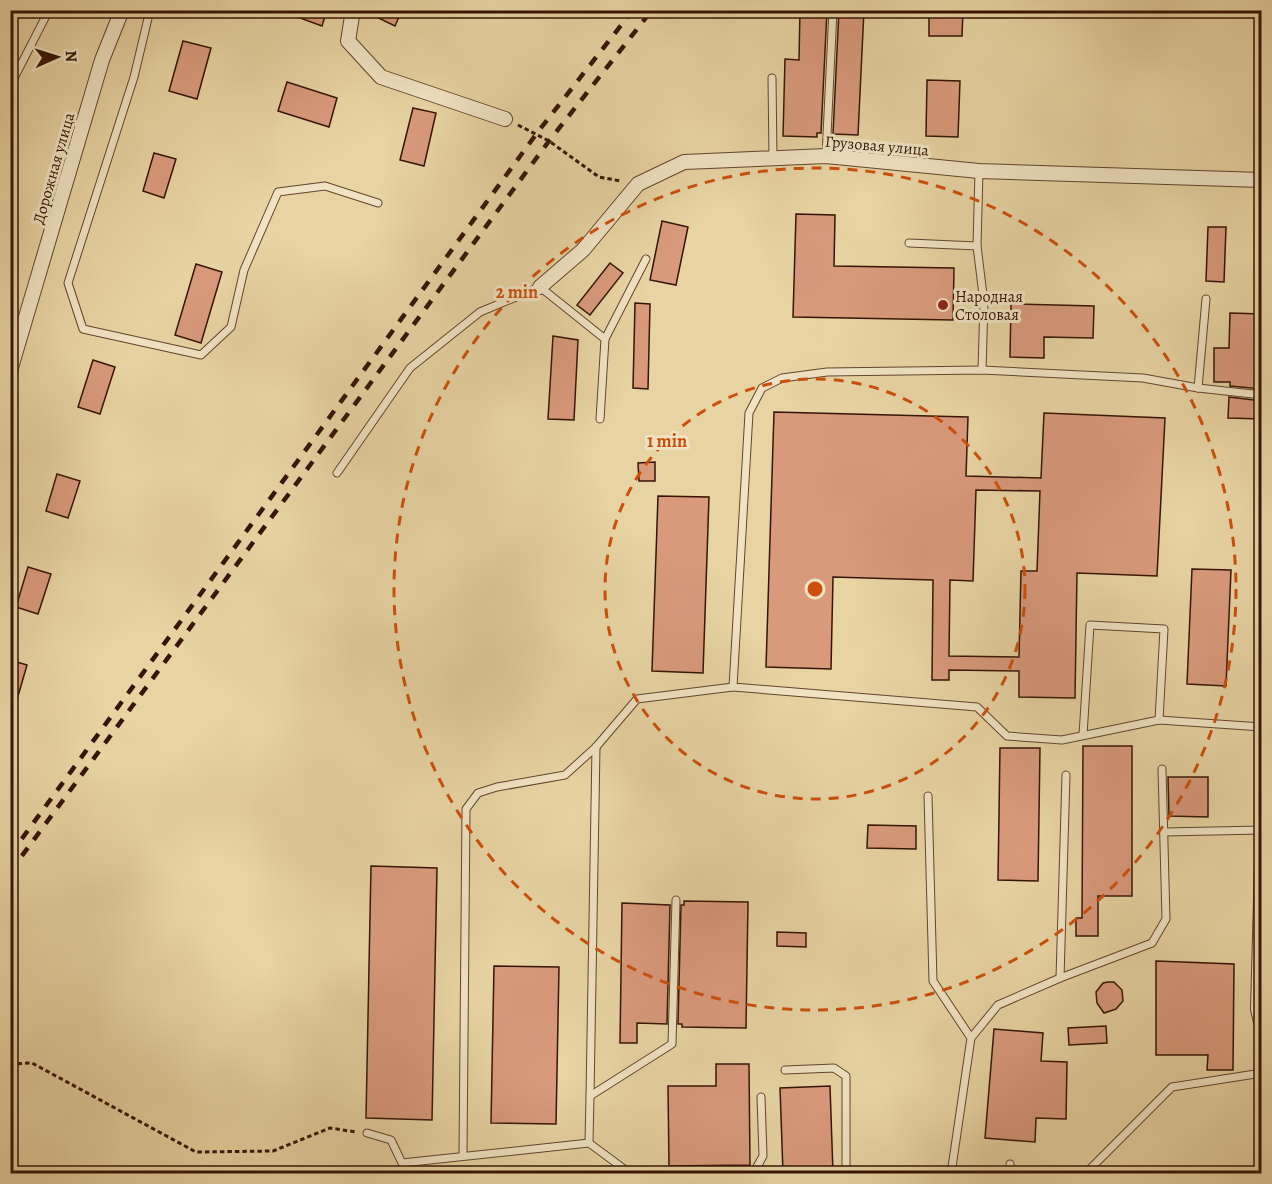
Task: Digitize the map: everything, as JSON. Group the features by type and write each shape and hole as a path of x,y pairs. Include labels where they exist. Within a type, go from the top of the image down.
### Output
{"street":[{"name":"Дорожная улица","path":"10,371 102,60 122,10"},
{"path":"353,10 348,40 381,77 505,120"},
{"name":"Грузовая улица","path":"540,287 582,250 638,184 684,162 825,156 979,171 1262,180"},
{"path":"1262,863 1258,1009 1262,1026"}],"lane":[{"path":"10,86 49,10"},
{"path":"150,10 134,77 68,283 83,329 201,355 231,327 244,270 278,192 325,186 378,203"},
{"path":"825,156 833,10"},
{"path":"772,78 773,159"},
{"path":"979,171 977,246 984,303 981,370"},
{"path":"909,243 977,246"},
{"path":"600,419 605,339 646,259"},
{"path":"338,473 410,368 480,312 540,287 605,339"},
{"path":"1198,388 1206,299"},
{"path":"734,687 749,413 762,388 782,378 827,372 981,370 1143,378 1198,388 1262,395"},
{"path":"1083,735 1090,625 1164,628 1159,720"},
{"path":"463,1156 466,809 478,793 497,787 566,775 596,747 637,699 734,687 977,707 1006,736 1062,740 1159,720 1262,727"},
{"path":"589,1143 596,747"},
{"path":"951,1173 971,1038 998,1005 1060,978 1152,943 1166,919 1162,769"},
{"path":"1060,978 1066,775"},
{"path":"928,796 933,981 971,1038"},
{"path":"1164,832 1262,830"},
{"path":"590,1096 672,1044 676,900"},
{"path":"785,1070 834,1068 846,1076 846,1173"},
{"path":"1085,1173 1172,1087 1261,1073 1260,1173"},
{"path":"753,1173 763,1156 761,1097"},
{"path":"367,1133 391,1140 402,1163 589,1143 631,1173"},
{"path":"1010,1164 1010,1173"}],"path":[{"path":"505,120 537,133 599,177 638,184"},
{"path":"10,1064 33,1063 196,1152 273,1151 330,1128 367,1133"}],"building":[{"path":"285,10 327,10 322,26 284,12"},
{"path":"362,10 402,10 395,26"},
{"path":"800,10 827,10 821,133 817,133 817,137 783,136 785,59 799,60"},
{"path":"839,10 864,10 858,135 833,134"},
{"path":"929,10 963,10 962,36 929,36"},
{"path":"183,41 211,48 197,99 169,91"},
{"path":"927,80 960,81 958,137 926,136"},
{"path":"287,82 337,98 329,127 278,111"},
{"path":"413,108 436,113 424,166 400,160"},
{"path":"154,153 176,159 164,198 143,191"},
{"path":"796,214 835,215 834,266 954,268 953,320 793,317"},
{"path":"662,221 688,227 676,285 650,280"},
{"path":"1208,227 1226,227 1224,282 1206,281"},
{"path":"610,263 623,273 590,315 577,305"},
{"path":"196,264 222,272 201,343 175,335"},
{"path":"635,303 650,304 648,389 633,388"},
{"path":"1011,304 1094,306 1093,338 1044,337 1044,358 1010,357"},
{"path":"1230,313 1262,314 1262,389 1230,386 1230,382 1214,382 1214,348 1229,348"},
{"path":"553,336 578,340 574,420 548,419"},
{"path":"93,360 115,367 100,414 78,407"},
{"path":"1229,397 1262,401 1262,419 1228,418"},
{"path":"774,412 968,417 966,476 1041,478 1044,413 1165,418 1157,576 1077,573 1075,698 1019,697 1019,671 949,670 949,680 932,680 933,580 833,577 831,669 766,667","holes":["976,490 1040,491 1037,571 1021,571 1019,657 949,656 950,580 973,581"]},
{"path":"655,462 655,481 639,481 638,463"},
{"path":"57,474 80,481 68,518 46,511"},
{"path":"658,496 709,497 703,673 652,671"},
{"path":"28,567 51,574 38,614 16,607"},
{"path":"1192,569 1231,570 1226,686 1187,684"},
{"path":"10,660 27,665 14,710 10,710"},
{"path":"1083,746 1132,746 1132,896 1098,896 1098,936 1076,936 1076,918 1082,918"},
{"path":"1000,748 1040,748 1038,881 998,880"},
{"path":"1168,777 1208,777 1208,817 1169,816"},
{"path":"868,825 916,826 916,849 867,848"},
{"path":"371,866 437,868 432,1120 366,1118"},
{"path":"684,901 748,902 746,1028 682,1027 682,1024 678,1024 681,905 684,905"},
{"path":"622,903 670,905 667,1024 637,1023 637,1043 620,1043"},
{"path":"777,932 806,933 806,947 777,946"},
{"path":"1156,961 1234,964 1233,1070 1207,1070 1208,1055 1156,1055"},
{"path":"494,966 559,967 556,1124 491,1123"},
{"path":"1114,982 1122,990 1123,1001 1116,1009 1104,1013 1097,1003 1096,992 1103,983"},
{"path":"1106,1026 1107,1043 1069,1045 1068,1028"},
{"path":"994,1029 1043,1033 1041,1061 1067,1062 1066,1119 1036,1118 1035,1142 985,1138"},
{"path":"716,1064 749,1064 750,1165 669,1166 668,1086 716,1086"},
{"path":"830,1086 833,1173 783,1173 780,1088"}],"railway":[{"path":"10,855 537,133 633,10"},
{"path":"10,872 549,141 652,10"}],"place":[{"name":"Народная Столовая","path":"943,305"}]}
